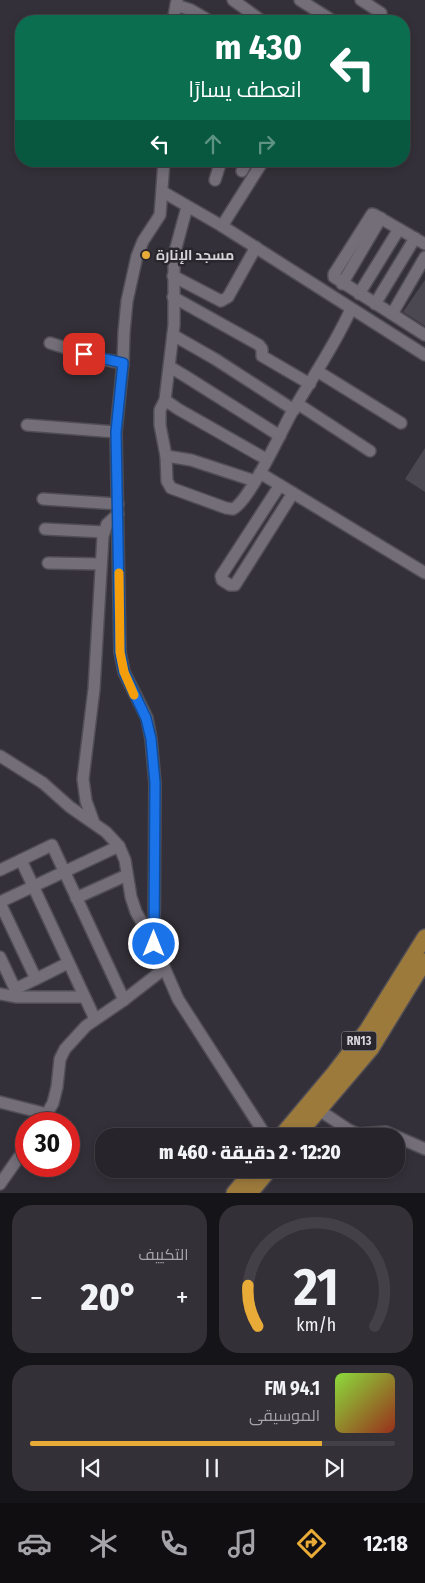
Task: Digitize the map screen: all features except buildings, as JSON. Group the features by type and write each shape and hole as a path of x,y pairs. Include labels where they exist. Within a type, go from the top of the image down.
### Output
{"main road":[{"name":"RN13","path":"288,1128 367,1030 425,937"},
{"name":"RN13","path":"304,1128 371,1048 425,961"},
{"path":"234,1193 246,1178"},
{"path":"250,1193 262,1178"}],"street":[{"path":"300,0 324,15"},
{"path":"361,0 381,13"},
{"path":"174,15 176,2 200,15"},
{"path":"239,2 255,15"},
{"path":"154,944 155,783 151,739 146,718 124,672 120,652 116,432 124,332 132,274 143,241 160,215 164,167"},
{"path":"215,180 219,167"},
{"path":"222,226 259,167"},
{"path":"163,192 222,226 425,356"},
{"path":"187,207 174,255 173,335 165,400 160,410 167,481 171,488 226,508 233,509 238,506 257,477 351,309"},
{"path":"376,304 420,241 381,218 342,284 425,334"},
{"path":"359,294 399,229"},
{"path":"173,276 221,301 228,297 256,248"},
{"path":"392,314 425,257"},
{"path":"173,297 259,345 262,349 262,356 310,384"},
{"path":"173,335 370,451"},
{"path":"50,343 101,359 123,363"},
{"path":"170,367 280,436"},
{"path":"317,371 401,423"},
{"path":"165,400 266,459"},
{"path":"26,425 116,432"},
{"path":"166,456 192,460 280,485 425,573"},
{"path":"280,485 221,576 222,580 230,585 234,584 293,493"},
{"path":"43,499 118,509"},
{"path":"94,823 86,802 83,779 94,690 104,532 107,524 118,509"},
{"path":"45,529 104,532"},
{"path":"48,563 101,564"},
{"path":"0,756 43,783 70,807 106,832 119,846 125,860 131,897 136,912 148,930 178,999 261,1128"},
{"path":"0,870 52,845 124,1000"},
{"path":"36,979 0,902 119,846"},
{"path":"21,860 95,1019"},
{"path":"76,898 127,875"},
{"path":"0,956 15,989"},
{"path":"0,994 15,989 68,963"},
{"path":"47,1112 55,1095 60,1059 65,1049 86,1026 164,969"},
{"path":"0,994 17,997 84,997"},
{"path":"0,1102 26,1112"},
{"path":"319,1110 358,1134 386,1132 425,1151"},
{"path":"0,1184 15,1163"}],"slow traffic":[{"path":"119,573 120,652 124,672 134,695"}],"place":[{"name":"مسجد الإنارة","path":"146,255"}],"route":[{"path":"84,354 123,363 116,432 120,652 124,672 146,718 151,739 155,783 154,944"}]}
